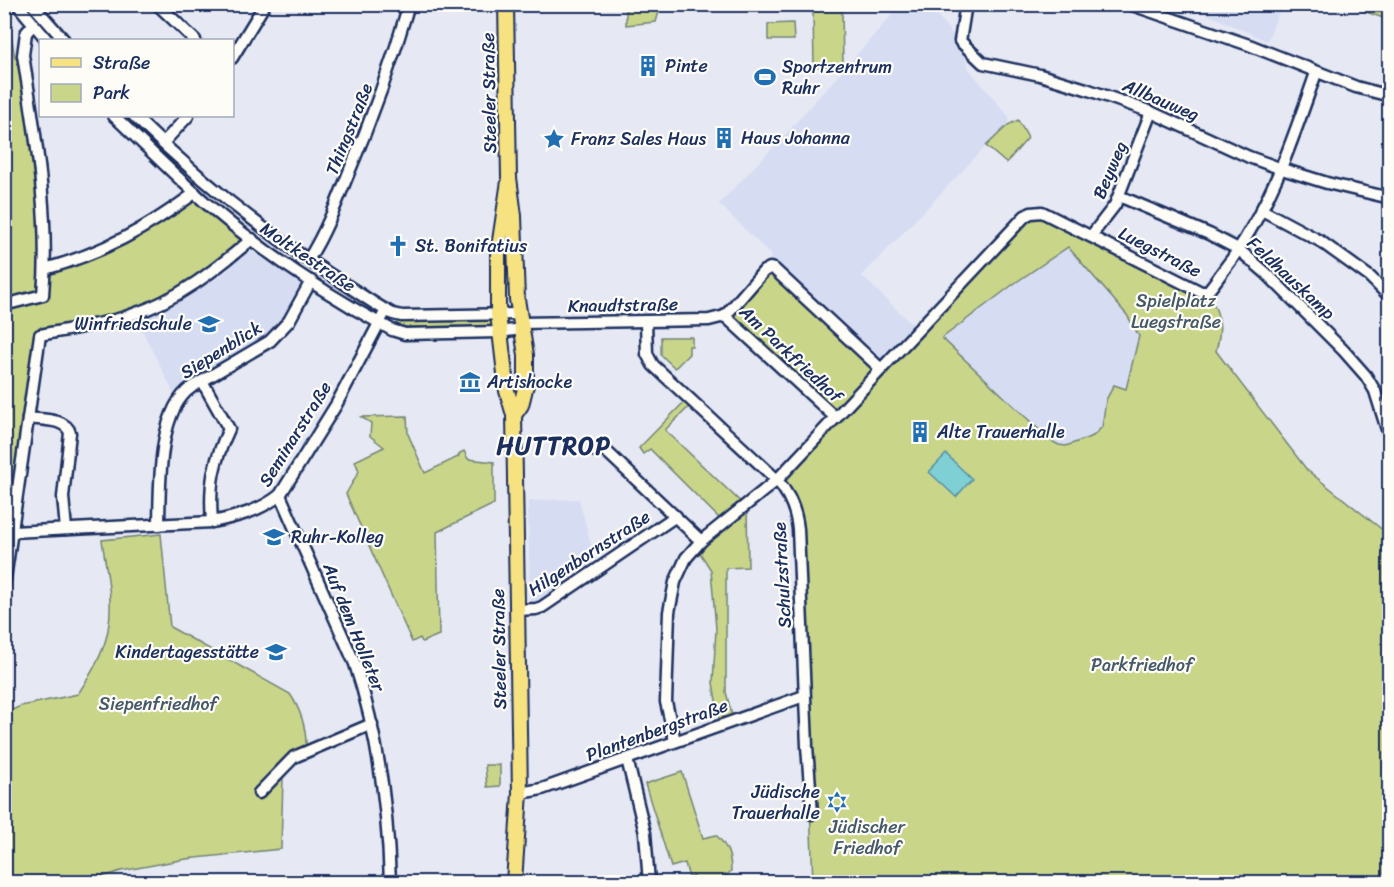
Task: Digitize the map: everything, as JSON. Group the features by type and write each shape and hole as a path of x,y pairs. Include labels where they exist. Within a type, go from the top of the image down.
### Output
{"main road":[{"name":"Steeler Straße","path":"506,4 509,181 514,216 520,322 526,355 526,385 521,405 514,415"},
{"name":"Steeler Straße","path":"509,181 498,254 498,314 507,391 514,415 520,793 514,882"}],"street":[{"path":"17,4 46,39"},
{"path":"32,4 63,39"},
{"path":"157,4 194,39"},
{"path":"234,55 265,4"},
{"name":"Thingstraße","path":"308,260 338,199 363,139 383,87 409,4"},
{"name":"Allbauweg","path":"966,4 960,41 983,63 1063,82 1151,112 1249,157 1282,169 1389,198"},
{"path":"1130,4 1249,45 1316,73 1389,96"},
{"path":"4,305 43,295 45,269 42,186 23,55 26,33 33,25"},
{"name":"Luegstraße","path":"1042,213 1201,292 1207,292 1262,210 1282,169 1316,73"},
{"name":"Beyweg","path":"1091,236 1109,215 1119,196 1151,112"},
{"name":"Moltkestraße","path":"115,117 195,193 252,239 311,281 392,330 405,334 499,332 520,322"},
{"name":"Moltkestraße","path":"135,117 232,202 308,260 386,310 402,316 498,314 520,322"},
{"path":"163,143 187,117"},
{"path":"45,269 105,249 135,234 195,193"},
{"name":"Feldhauskamp","path":"1119,196 1195,227 1238,249 1266,273 1356,364 1375,391 1385,413 1389,439"},
{"path":"1262,210 1309,234 1370,277 1389,297"},
{"name":"Am Parkfriedhof","path":"675,741 666,698 672,592 681,567 701,541 777,480 1025,216 1031,213 1042,213"},
{"path":"4,586 40,335 131,315 171,298 212,273 252,239"},
{"name":"Am Parkfriedhof","path":"836,417 725,316 764,271 774,269 881,369"},
{"name":"Siepenblick","path":"159,525 162,463 170,419 182,394 270,340 289,321 311,281"},
{"name":"Seminarstraße","path":"12,532 212,522 254,510 280,495 336,405 386,310"},
{"name":"Knaudtstraße","path":"520,322 710,321 725,316"},
{"name":"Schulzstraße","path":"646,322 647,354 653,365 777,480 791,498 798,529 804,696 812,814"},
{"path":"202,381 229,429 213,469 210,498 212,522"},
{"path":"28,418 62,423 69,428 63,497 66,529"},
{"name":"Hilgenbornstraße","path":"596,451 607,452 701,541"},
{"name":"Auf dem Holleter","path":"280,495 355,664 372,724 384,793 390,882"},
{"name":"Hilgenbornstraße","path":"517,610 542,607 676,516"},
{"name":"Plantenbergstraße","path":"520,793 542,789 804,696"},
{"path":"258,793 294,757 372,724"},
{"path":"627,759 645,833 649,882"}],"shaded area":[{"path":"1200,4 1282,5 1267,41 1198,10"},
{"path":"901,5 932,8 955,38 959,38 969,69 1009,117 1009,120 1008,125 862,276 917,329 880,368 772,266 770,254 719,204 783,137"},
{"path":"1068,247 1127,314 1139,336 1125,389 1115,385 1106,400 1102,427 1093,436 1066,446 1051,441 942,338 1015,283"},
{"name":"Winfriedschule","path":"250,250 306,286 269,337 185,385 174,394 137,320 174,305 218,278"},
{"path":"579,499 595,560 566,579 530,609 528,501"}],"green space":[{"path":"626,4 661,5 656,22 626,25"},
{"path":"1347,5 1389,5 1389,20 1349,6"},
{"path":"842,10 843,66 814,67 813,11"},
{"path":"793,23 794,40 768,40 768,24"},
{"path":"7,27 10,29 15,58 20,60 30,106 44,274 73,262 195,194 250,238 194,279 148,304 99,320 45,330 41,327 5,585 4,30"},
{"path":"1018,120 1028,138 1006,163 986,146 1008,125"},
{"name":"Parkfriedhof","path":"1038,213 1211,298 1220,324 1216,351 1307,470 1389,535 1389,882 813,882 799,528 778,480 1027,217","holes":["1068,247 1127,315 1139,336 1126,389 1114,385 1106,400 1102,427 1093,436 1066,446 1051,441 942,338 1015,283"]},
{"path":"769,269 880,369 836,417 726,316"},
{"path":"493,318 494,326 397,327 397,320"},
{"path":"661,337 692,337 689,354 675,368 661,355"},
{"path":"686,400 691,405 665,430 747,508 748,567 726,568 726,692 733,720 720,724 713,683 716,629 711,570 700,553 720,528 720,519 650,449 643,454 639,448"},
{"path":"407,416 408,434 425,473 458,457 464,451 468,459 494,462 494,504 437,532 439,635 422,642 420,638 412,642 346,494 359,471 355,461 384,447 370,436 371,423 361,417"},
{"name":"Siepenfriedhof","path":"161,534 170,627 290,694 297,706 304,725 306,745 290,755 280,775 283,779 281,849 186,859 121,871 87,882 5,882 5,713 21,706 78,694 100,655 110,619 110,596 102,540"},
{"path":"485,765 500,765 500,786 487,787"},
{"path":"682,772 703,838 716,835 728,851 731,871 725,877 725,882 696,882 694,876 689,878 685,863 671,867 645,784"}],"water":[{"path":"946,454 972,479 956,497 929,472"}],"place":[{"name":"Pinte","path":"648,66"},
{"name":"Sportzentrum Ruhr","path":"765,77"},
{"name":"Haus Johanna","path":"724,138"},
{"name":"Franz Sales Haus","path":"554,139"},
{"name":"St. Bonifatius","path":"398,246"},
{"name":"Winfriedschule","path":"209,324"},
{"name":"Artishocke","path":"470,382"},
{"name":"Alte Trauerhalle","path":"920,432"},
{"name":"Ruhr-Kolleg","path":"274,537"},
{"name":"Kindertagesstätte","path":"276,652"},
{"name":"Jüdische Trauerhalle","path":"837,802"}],"district":[{"name":"HUTTROP","path":"554,446"}],"park label":[{"name":"Spielplatz Luegstraße","path":"1176,311"},
{"name":"Jüdischer Friedhof","path":"867,837"}]}
